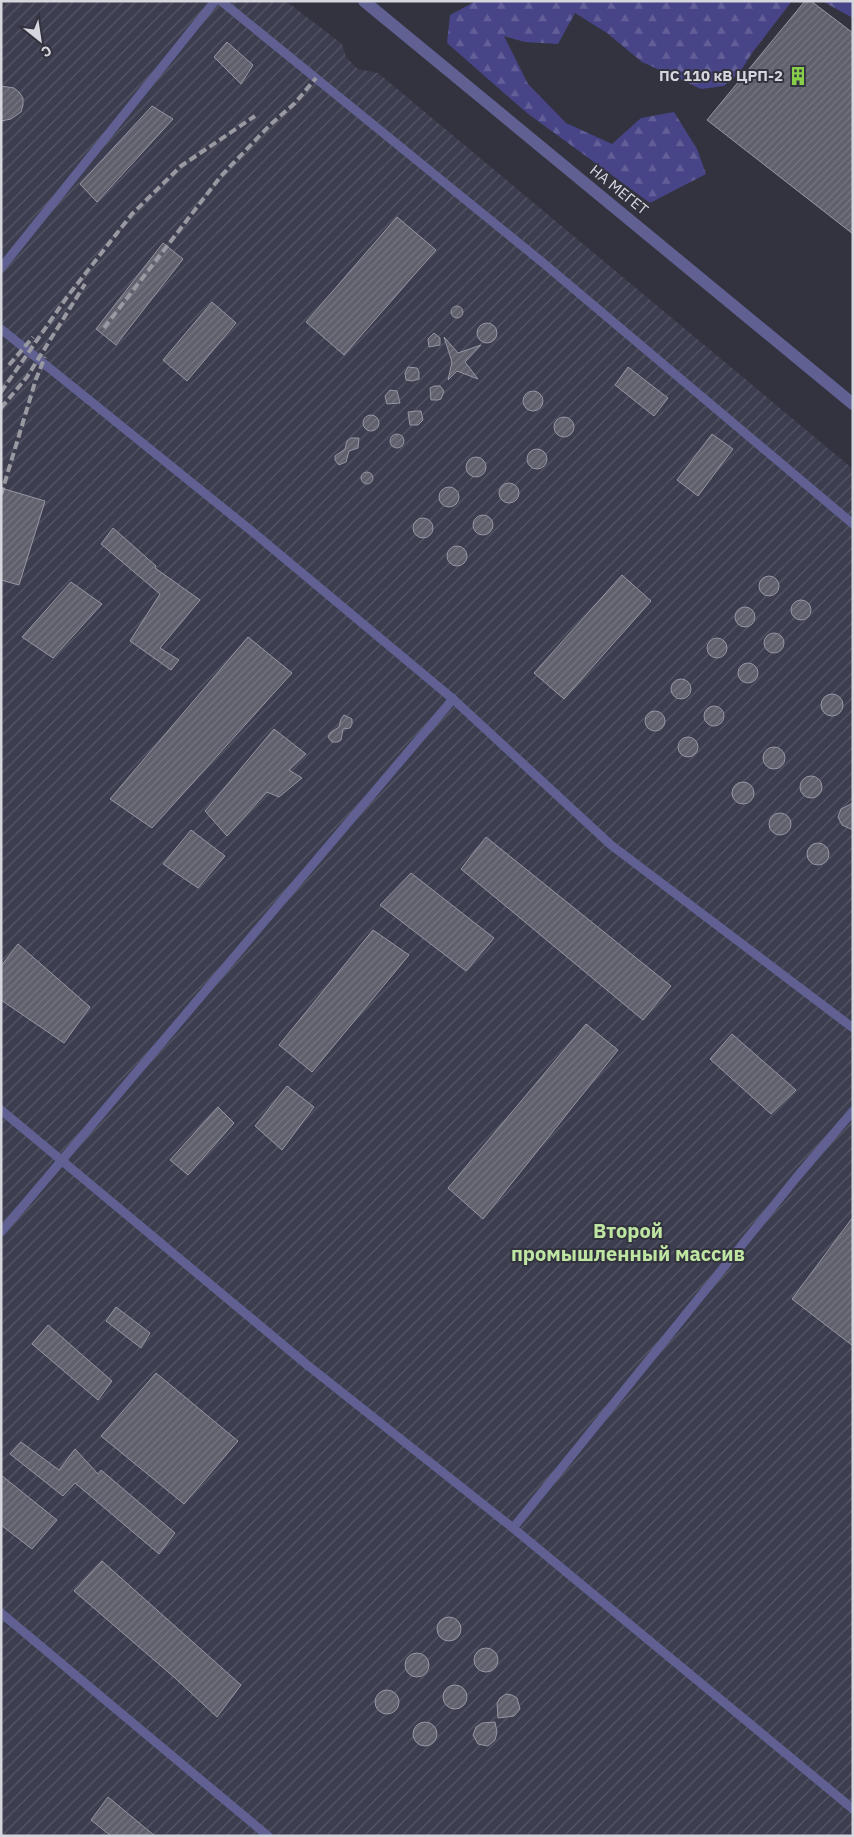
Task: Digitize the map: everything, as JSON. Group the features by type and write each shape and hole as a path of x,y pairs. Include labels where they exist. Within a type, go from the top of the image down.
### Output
{"street":[{"name":"НА МЕГЕТ","path":"364,1 853,404"}],"lane":[{"path":"1,268 215,1"},
{"path":"221,1 542,262 853,524"},
{"path":"1,329 254,533 453,699 612,845 853,1028"},
{"path":"1,1232 453,699"},
{"path":"1,1110 306,1364 513,1528 853,1809"},
{"path":"513,1528 796,1178 853,1111"},
{"path":"1,1613 268,1836"}],"shaded area":[{"path":"1,1 286,1 342,44 346,57 358,69 378,73 853,469 853,1836 1,1836"}],"green space":[{"path":"476,1 792,1 752,53 740,72 724,86 701,89 642,62 607,33 575,13 558,44 525,42 504,36 528,84 566,123 612,144 641,118 674,112 697,149 706,174 650,203 527,113 447,43 450,15"},
{"path":"822,1 853,1 853,18"}],"building":[{"name":"ПС 110 кВ ЦРП-2","path":"805,1 811,1 853,33 853,234 707,120"},
{"path":"227,42 253,65 241,84 214,57"},
{"path":"1,86 14,88 19,92 23,98 23,105 21,112 11,119 1,121"},
{"path":"152,106 173,119 97,202 80,184"},
{"path":"397,217 436,250 344,355 306,322"},
{"path":"163,243 183,259 116,345 96,329"},
{"path":"212,302 236,323 187,381 163,360"},
{"path":"455,306 459,306 463,312 459,318 455,318 451,314 451,310"},
{"path":"487,323 494,326 497,333 494,340 487,343 480,340 477,333 480,326"},
{"path":"434,333 440,338 440,345 429,347 428,339"},
{"path":"444,337 458,353 481,345 465,362 478,379 457,371 448,380 452,362"},
{"path":"408,367 417,368 419,379 406,380 405,373"},
{"path":"628,367 668,398 654,416 615,385"},
{"path":"440,386 444,391 441,399 431,400 430,388"},
{"path":"390,390 397,391 400,403 387,404 385,396"},
{"path":"533,391 540,394 543,401 540,408 533,411 526,408 523,401 526,394"},
{"path":"421,411 423,420 418,425 410,425 408,412"},
{"path":"371,415 379,423 371,431 363,423"},
{"path":"564,417 571,420 574,427 571,434 564,437 557,434 554,427 557,420"},
{"path":"394,434 400,434 404,441 400,448 394,448 390,444 390,438"},
{"path":"712,434 733,449 698,496 677,480"},
{"path":"351,438 359,438 358,448 349,451 346,462 339,465 335,460 335,456 345,449 347,441"},
{"path":"537,449 544,452 547,459 544,466 537,469 530,466 527,459 530,452"},
{"path":"476,457 483,460 486,467 483,474 476,477 469,474 466,467 469,460"},
{"path":"365,472 369,472 373,478 369,484 365,484 361,480 361,476"},
{"path":"509,483 516,486 519,493 516,500 509,503 502,500 499,493 502,486"},
{"path":"449,487 456,490 459,497 456,504 449,507 442,504 439,497 442,490"},
{"path":"1,488 45,501 19,585 1,580"},
{"path":"483,515 490,518 493,525 490,532 483,535 476,532 473,525 476,518"},
{"path":"423,518 430,521 433,528 430,535 423,538 416,535 413,528 416,521"},
{"path":"113,528 156,566 155,568 200,600 160,648 179,660 171,670 130,641 160,594 101,544"},
{"path":"457,546 464,549 467,556 464,563 457,566 450,563 447,556 450,549"},
{"path":"622,575 651,601 564,699 534,673"},
{"path":"769,576 776,579 779,586 776,593 769,596 762,593 759,586 762,579"},
{"path":"71,582 102,604 53,658 22,637"},
{"path":"801,600 808,603 811,610 808,617 801,620 794,617 791,610 794,603"},
{"path":"745,607 752,610 755,617 752,624 745,627 738,624 735,617 738,610"},
{"path":"774,633 781,636 784,643 781,650 774,653 767,650 764,643 767,636"},
{"path":"248,637 292,673 152,828 110,799"},
{"path":"717,638 724,641 727,648 724,655 717,658 710,655 707,648 710,641"},
{"path":"748,663 755,666 758,673 755,680 748,683 741,680 738,673 741,666"},
{"path":"681,679 688,682 691,689 688,696 681,699 674,696 671,689 674,682"},
{"path":"828,694 836,694 843,701 843,709 836,716 828,716 821,709 821,701"},
{"path":"714,706 721,709 724,716 721,723 714,726 707,723 704,716 707,709"},
{"path":"655,711 662,714 665,721 662,728 655,731 648,728 645,721 648,714"},
{"path":"344,715 352,719 352,724 350,728 343,729 341,740 332,742 328,737 330,733 339,727"},
{"path":"274,729 306,754 289,770 302,778 279,797 267,792 227,836 205,811"},
{"path":"688,737 695,740 698,747 695,754 688,757 681,754 678,747 681,740"},
{"path":"770,747 778,747 785,754 785,762 778,769 770,769 763,762 763,754"},
{"path":"807,776 815,776 822,783 822,791 815,798 807,798 800,791 800,783"},
{"path":"739,782 747,782 754,789 754,797 747,804 739,804 732,797 732,789"},
{"path":"853,803 853,830 842,825 838,817 841,809"},
{"path":"776,813 784,813 791,820 791,828 784,835 776,835 769,828 769,820"},
{"path":"191,830 225,856 198,888 163,864"},
{"path":"486,837 671,986 643,1020 461,869"},
{"path":"814,843 822,843 829,850 829,858 822,865 814,865 807,858 807,850"},
{"path":"411,873 494,938 466,971 380,905"},
{"path":"373,930 409,955 312,1072 279,1045"},
{"path":"18,944 90,1007 64,1043 1,1000 1,966"},
{"path":"586,1024 618,1050 483,1219 448,1188"},
{"path":"732,1034 796,1090 771,1114 710,1059"},
{"path":"287,1086 314,1107 282,1150 255,1126"},
{"path":"218,1107 234,1123 188,1175 170,1160"},
{"path":"853,1217 853,1346 792,1299"},
{"path":"116,1307 150,1333 141,1348 106,1321"},
{"path":"48,1325 112,1381 98,1400 32,1344"},
{"path":"156,1373 238,1441 184,1504 101,1436"},
{"path":"21,1442 59,1470 75,1449 98,1474 101,1470 175,1533 159,1554 75,1483 63,1496 10,1454"},
{"path":"1,1475 57,1520 32,1549 1,1525"},
{"path":"102,1561 241,1685 217,1717 74,1591"},
{"path":"449,1617 454,1618 460,1624 460,1634 454,1640 449,1641 444,1640 438,1634 437,1629 438,1624 444,1618"},
{"path":"486,1648 491,1649 497,1655 497,1665 491,1671 486,1672 481,1671 475,1665 474,1660 475,1655 481,1649"},
{"path":"417,1653 422,1654 428,1660 428,1670 422,1676 417,1677 412,1676 406,1670 405,1665 406,1660 412,1654"},
{"path":"455,1685 460,1686 466,1692 466,1702 460,1708 455,1709 450,1708 444,1702 443,1697 444,1692 450,1686"},
{"path":"387,1690 392,1691 398,1697 398,1707 392,1713 387,1714 382,1713 376,1707 375,1702 376,1697 382,1691"},
{"path":"506,1694 517,1698 520,1709 514,1716 498,1718 497,1703"},
{"path":"425,1722 430,1723 436,1729 436,1739 430,1745 425,1746 420,1745 414,1739 413,1734 414,1729 420,1723"},
{"path":"495,1722 497,1732 495,1740 488,1746 478,1744 473,1735 476,1727 482,1723"},
{"path":"108,1797 155,1836 111,1836 91,1820"}],"railway":[{"path":"104,328 221,176 270,125 295,103 316,78"},
{"path":"1,392 67,297 132,214 181,166 255,116"},
{"path":"1,408 27,377 85,284"},
{"path":"9,365 33,337"},
{"path":"1,495 36,379 45,357"}],"place":[{"name":"ПС 110 кВ ЦРП-2","path":"798,76"}],"district":[{"name":"Второй промышленный массив","path":"628,1242"}]}
